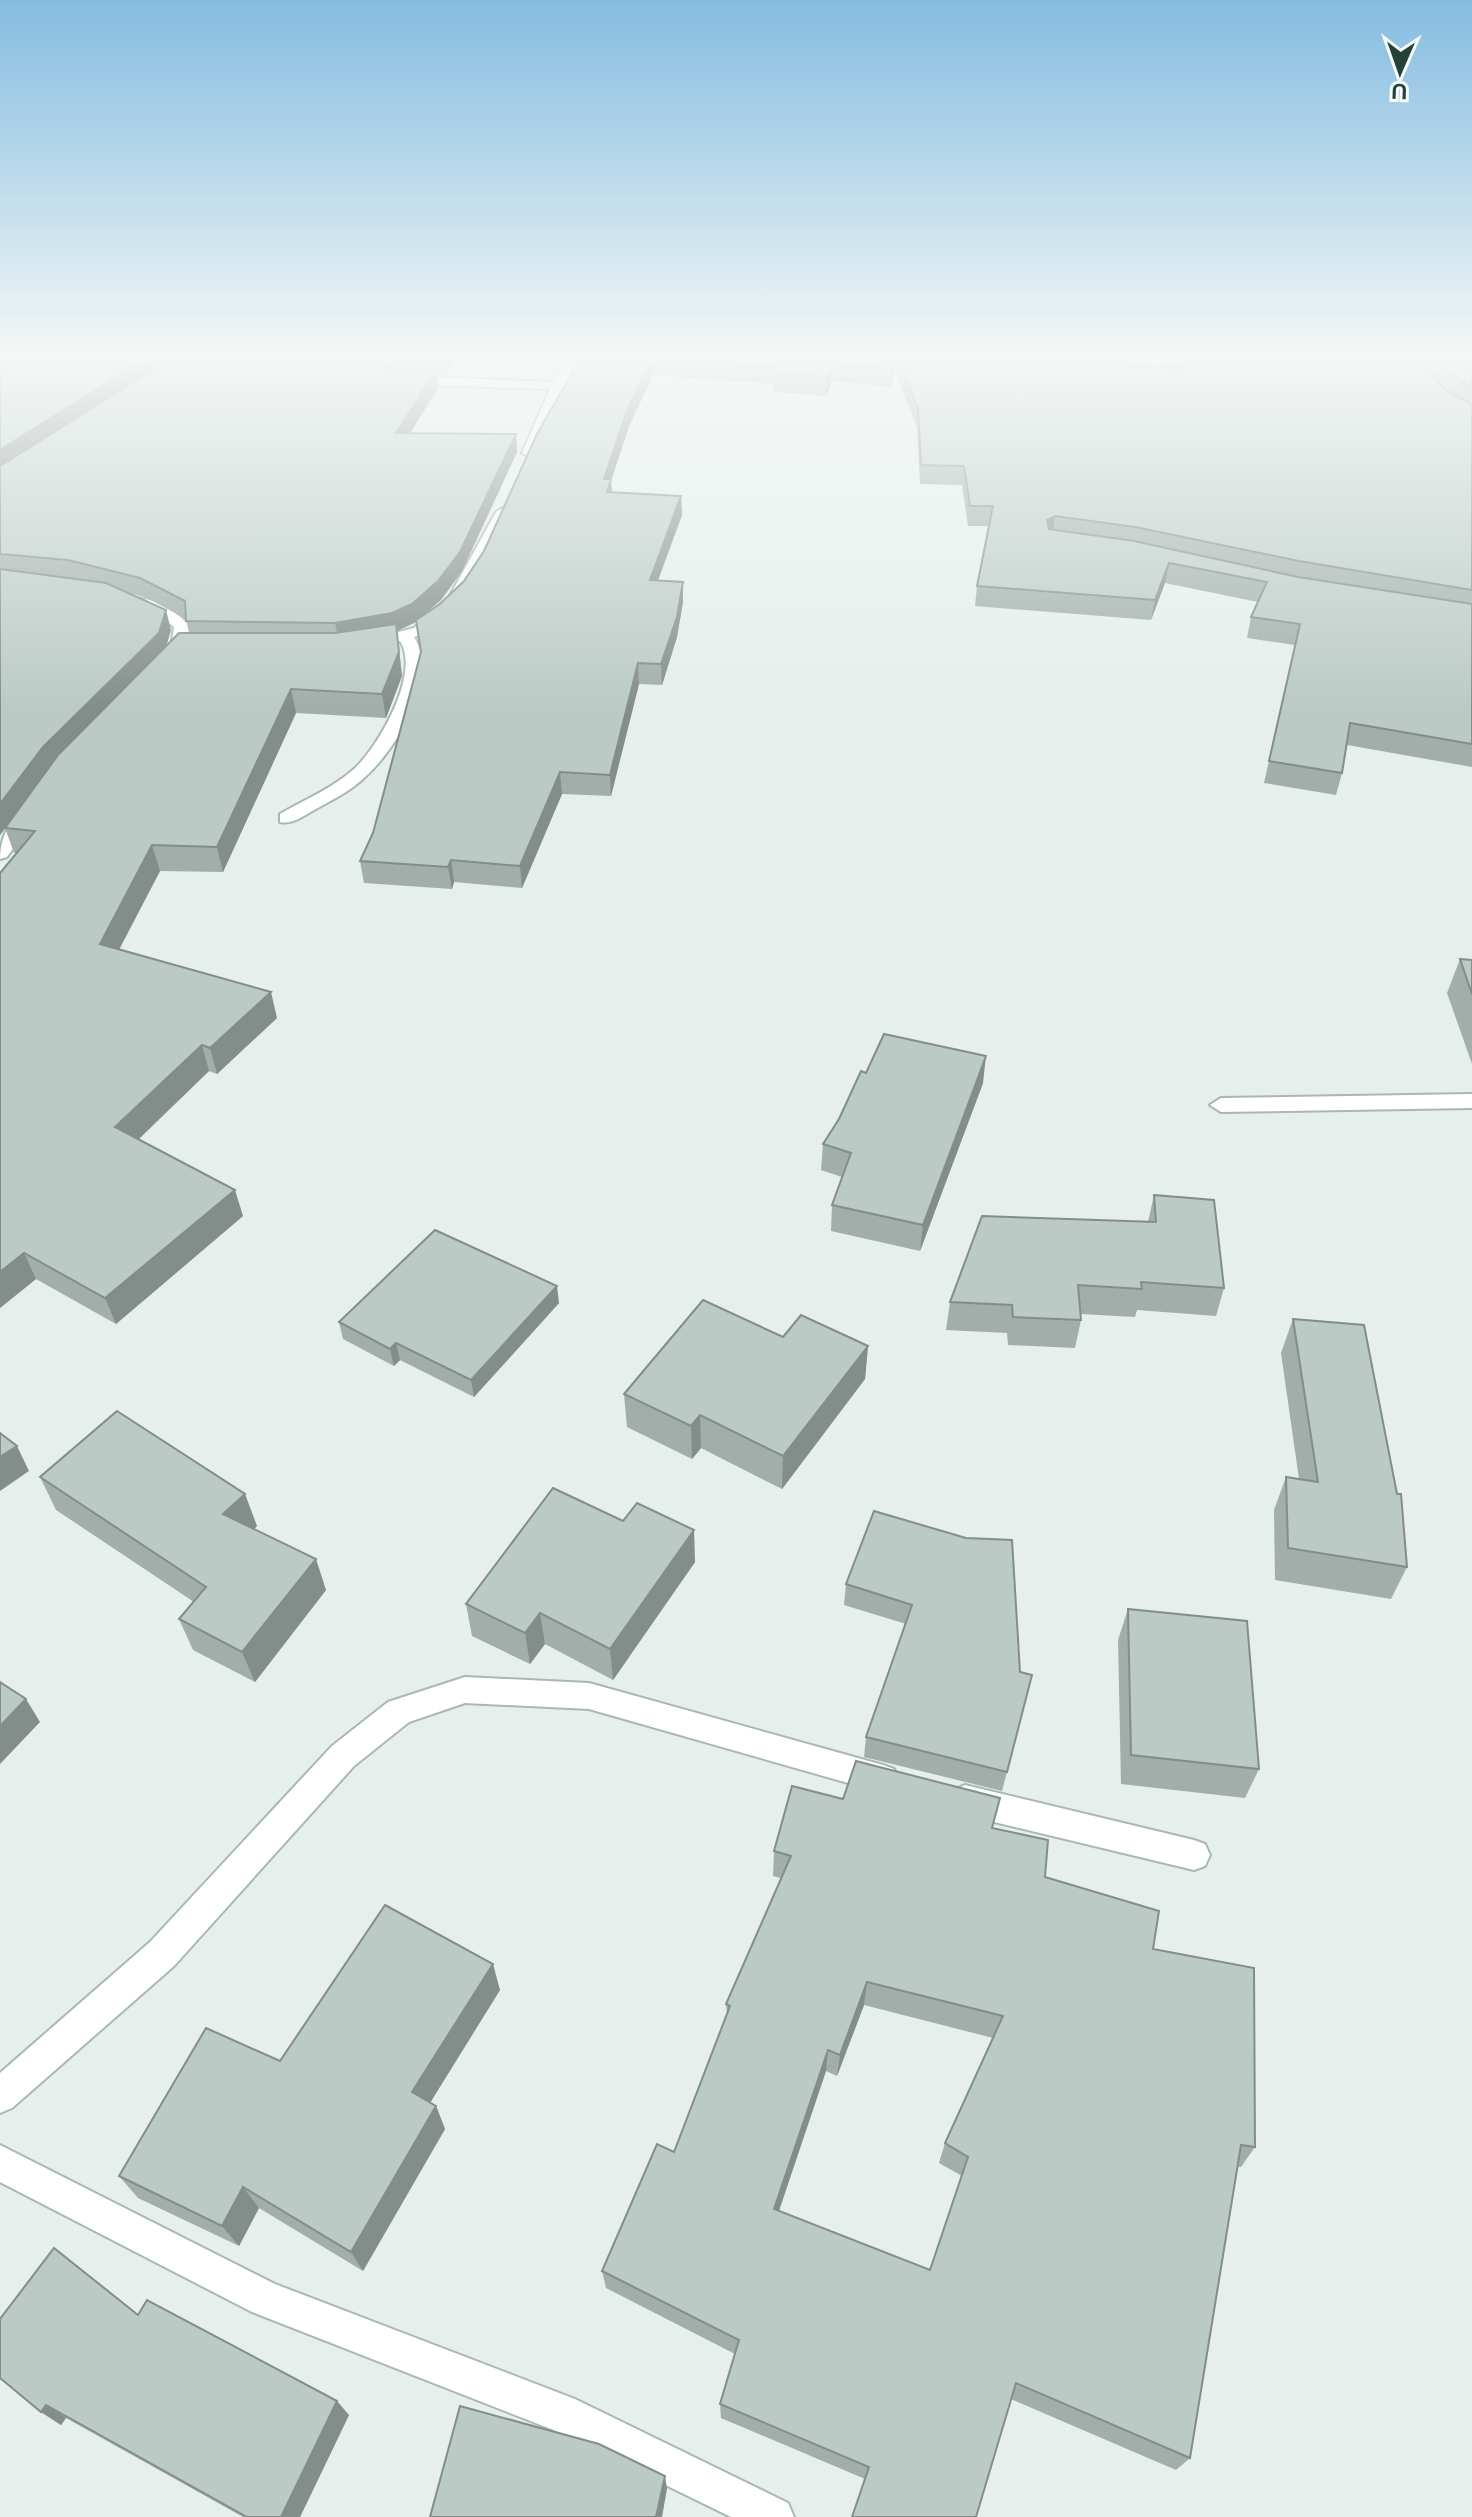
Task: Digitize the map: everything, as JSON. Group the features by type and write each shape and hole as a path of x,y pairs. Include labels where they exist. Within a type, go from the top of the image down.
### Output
{"street":[{"path":"353,645 420,631 455,599 511,494"},
{"path":"116,597 144,603 169,615 182,626 187,649 151,677"},
{"path":"286,818 361,773 392,735 417,656 413,642 405,636"},
{"path":"0,853 41,797"},
{"path":"1221,1105 1472,1101"},
{"path":"0,2096 162,1954 343,1756 399,1712 465,1690 589,1696 921,1789 1194,1855"},
{"path":"0,2163 265,2299 561,2413 774,2517"}],"building":[{"path":"0,474 497,474 460,552 438,581 412,604 392,613 335,623 186,621 185,601 140,578 68,560 0,554"},
{"path":"519,474 606,474 604,479 611,479 607,492 681,496 650,580 683,582 677,617 661,664 638,663 610,775 560,772 520,866 451,860 448,867 360,861 373,833 421,652 416,620 440,604 464,581 484,551"},
{"path":"965,474 1472,474 1472,590 1299,561 1135,527 1055,516 1047,520 1049,529 1134,541 1298,577 1472,604 1472,744 1350,723 1342,773 1269,761 1300,624 1251,617 1267,582 1169,563 1155,600 977,586 993,506 970,506"},
{"path":"0,569 106,583 166,610 159,633 43,747 0,804"},
{"path":"396,624 399,652 382,694 291,689 217,847 152,845 100,944 271,992 210,1048 202,1045 115,1127 235,1190 105,1298 24,1253 0,1272 0,873 35,831 5,828 58,755 179,633 335,633"},
{"path":"1460,959 1472,960 1472,994"},
{"path":"884,1034 986,1056 923,1225 832,1205 851,1153 823,1144 839,1119 861,1071 866,1073"},
{"path":"1154,1195 1214,1200 1224,1288 1141,1282 1142,1289 1078,1285 1081,1320 1013,1317 1012,1305 950,1302 982,1216 1156,1222"},
{"path":"435,1230 557,1286 471,1380 396,1343 390,1349 339,1322"},
{"path":"703,1300 783,1337 801,1315 868,1346 783,1456 700,1415 691,1426 624,1394"},
{"path":"1293,1319 1364,1325 1397,1494 1401,1494 1407,1567 1288,1548 1286,1477 1318,1482"},
{"path":"117,1411 245,1494 223,1514 316,1559 242,1652 179,1619 206,1587 40,1477"},
{"path":"0,1433 17,1446 0,1457"},
{"path":"553,1488 623,1521 637,1503 694,1530 610,1649 540,1613 525,1633 466,1604"},
{"path":"874,1511 966,1538 1012,1540 1020,1672 1032,1675 1007,1772 866,1737 912,1605 846,1584"},
{"path":"1128,1609 1247,1621 1259,1769 1131,1755"},
{"path":"0,1682 26,1699 0,1726"},
{"path":"856,1761 1000,1798 992,1828 1048,1840 1045,1877 1159,1911 1153,1949 1254,1968 1255,2147 1241,2145 1190,2458 1016,2383 976,2517 852,2517 869,2467 720,2404 739,2340 602,2271 657,2144 674,2152 730,2006 726,2004 791,1856 774,1851 792,1786 843,1799","holes":["867,1982 1003,2016 945,2143 968,2157 930,2270 774,2209 828,2050 840,2055"]},
{"path":"385,1905 493,1964 412,2092 436,2106 351,2252 243,2187 222,2226 119,2176 206,2028 280,2061"},
{"path":"54,2248 138,2315 147,2300 337,2401 281,2517 247,2517 46,2405 41,2412 0,2378 0,2319"},
{"path":"460,2406 599,2444 665,2476 656,2517 430,2517"}]}
